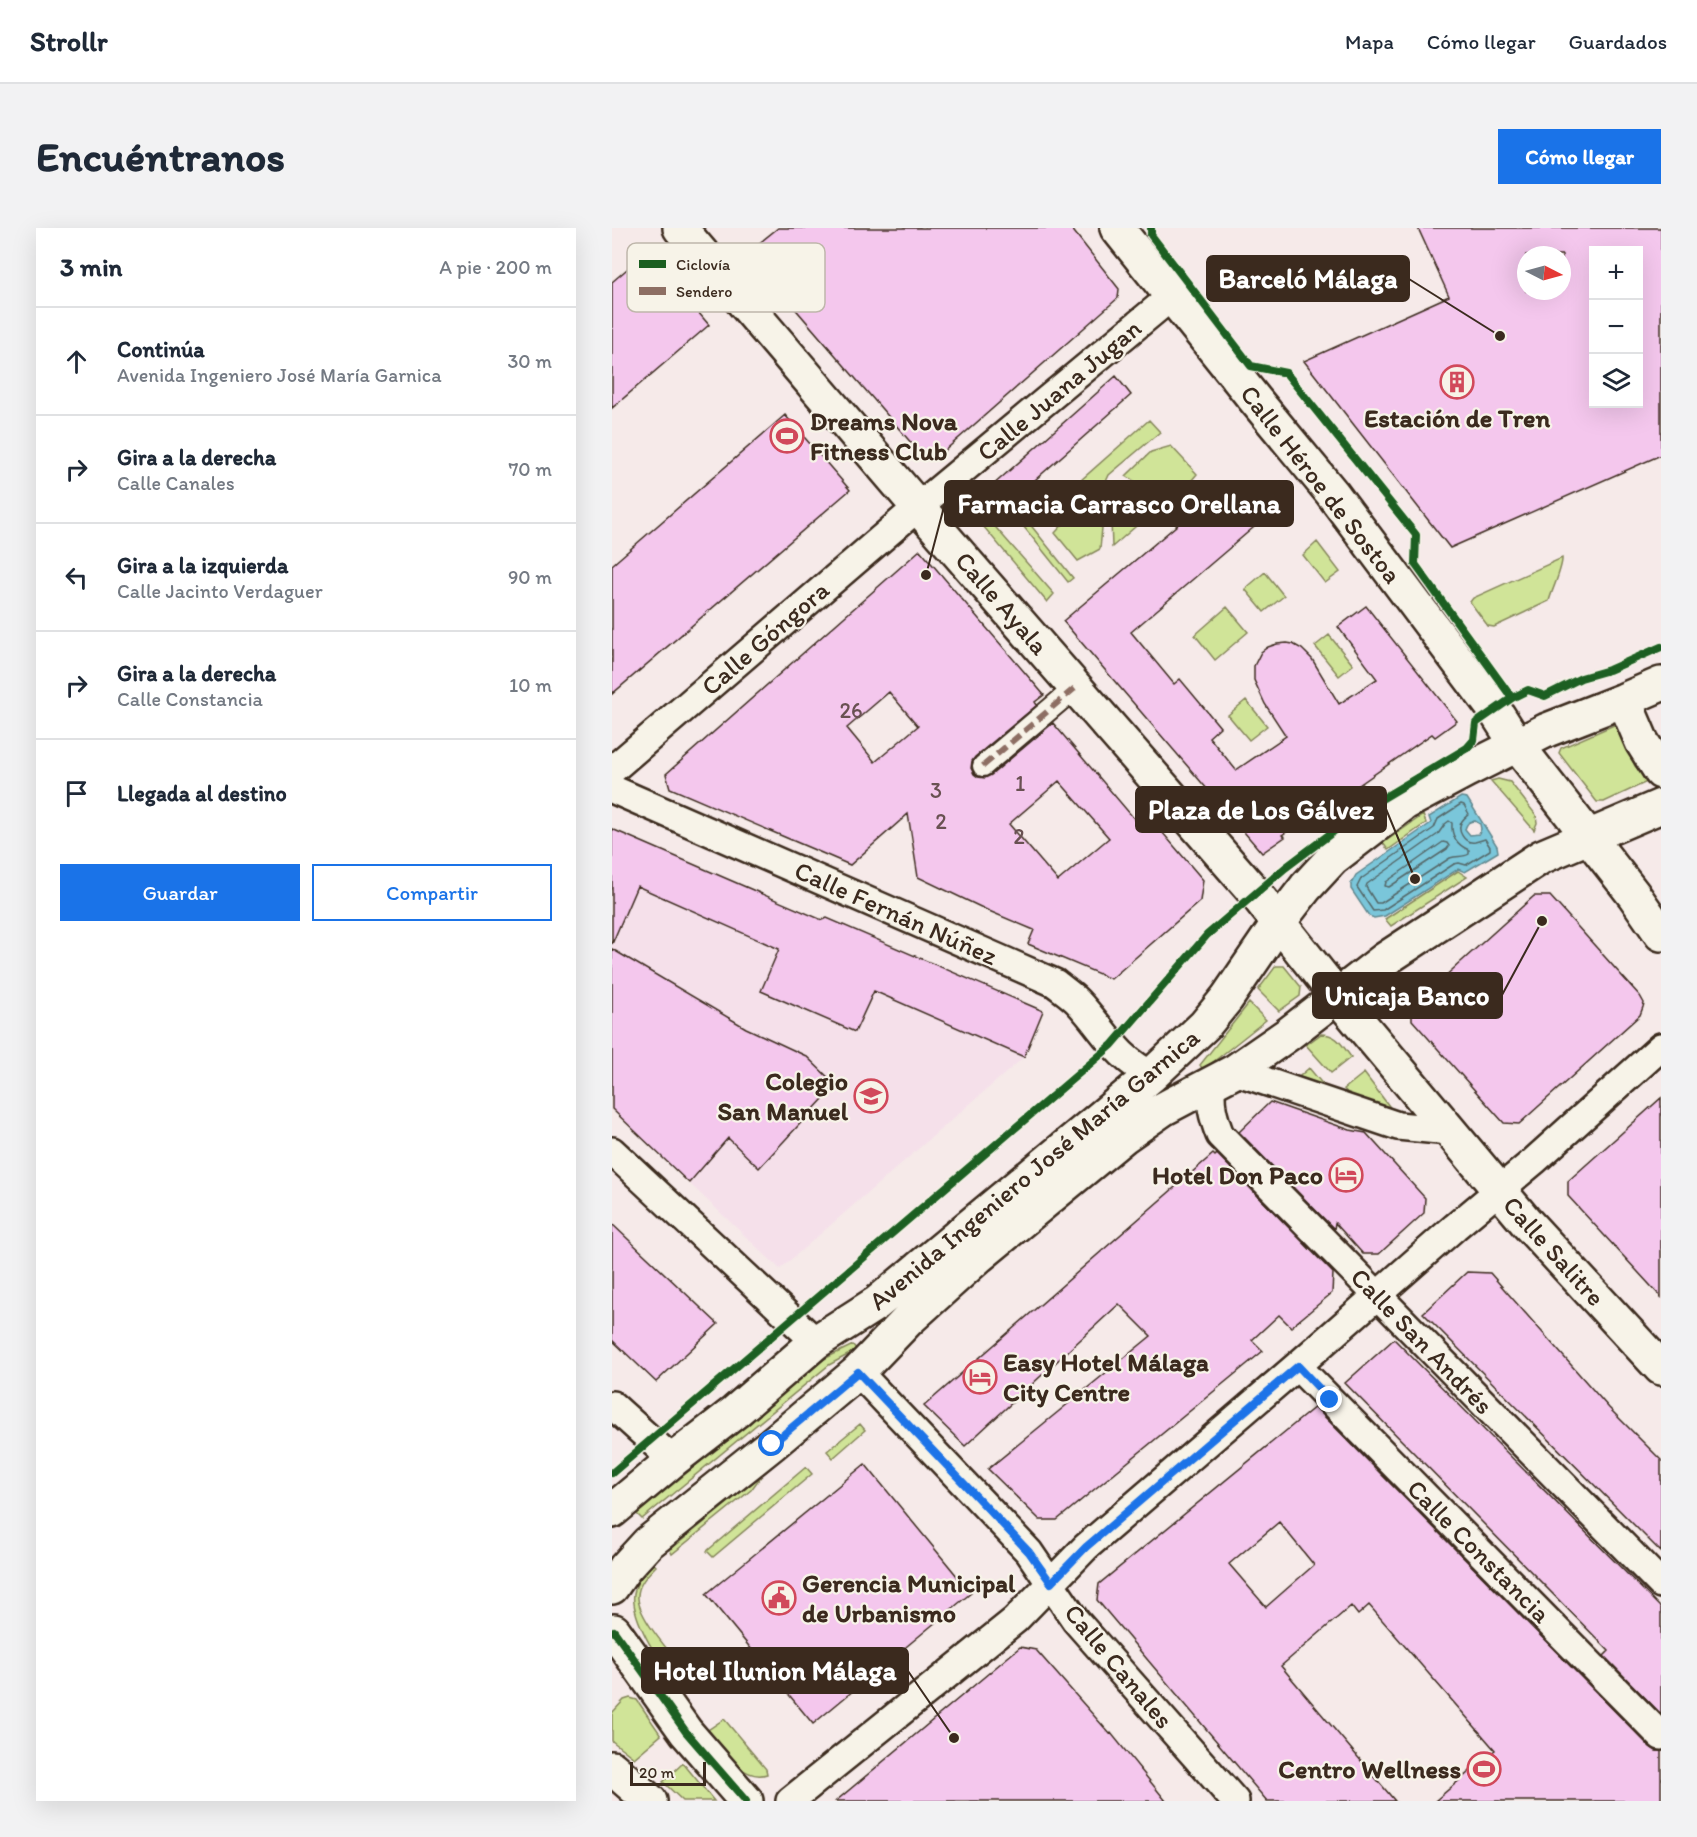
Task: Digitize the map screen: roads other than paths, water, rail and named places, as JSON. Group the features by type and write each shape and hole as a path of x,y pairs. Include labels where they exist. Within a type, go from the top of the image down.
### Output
{"main road":[{"name":"Calle Ayala","path":"680,228 693,243"},
{"name":"Calle Héroe de Sostoa","path":"1117,228 1332,493 1494,709 1517,745 1661,934"},
{"name":"Calle Ayala","path":"752,312 918,507 1256,894 1337,996"},
{"name":"Avenida Ingeniero José María Garnica","path":"612,1511 735,1412 816,1342 877,1303 1152,1076 1205,1025 1227,998 1279,922 1306,887 1332,859 1405,803 1467,770 1547,730 1661,684"},
{"path":"1624,700 1642,741 1661,772"},
{"name":"Avenida Ingeniero José María Garnica","path":"612,1587 625,1568 648,1543 858,1372 907,1321 979,1256 1123,1137 1163,1109 1224,1077 1384,960 1540,857 1661,806"},
{"name":"Calle Salitre","path":"1337,996 1526,1222 1661,1368"},
{"path":"613,1632 686,1732 746,1801"},
{"path":"612,1768 650,1801"}],"street":[{"name":"Calle Juana Jugan","path":"918,507 1172,296"},
{"name":"Calle Góngora","path":"612,770 918,507"},
{"path":"983,766 1075,688"},
{"name":"Calle Fernán Núñez","path":"612,789 1055,983 1077,1001 1112,1045 1129,1061 1152,1076"},
{"path":"790,1801 1015,1620 1086,1547 1534,1161 1661,1047"},
{"path":"1224,1077 1398,1126 1449,1131"},
{"name":"Calle San Andrés","path":"1224,1077 1210,1098 1213,1116 1220,1134 1661,1584"},
{"path":"612,1151 816,1342"},
{"name":"Calle Constancia","path":"1298,1366 1661,1736"},
{"name":"Calle Canales","path":"858,1372 1029,1552 1076,1621 1235,1801"},
{"path":"612,1405 673,1460"}],"water":[{"path":"1461,797 1467,798 1497,846 1498,852 1465,872 1458,869 1385,916 1374,918 1369,916 1351,889 1356,875 1431,823 1429,817","holes":["1471,821 1480,824 1479,834 1470,835 1465,829"]}],"place":[{"name":"Barceló Málaga","path":"1500,336"},
{"name":"Estación de Tren","path":"1457,382"},
{"name":"Dreams Nova Fitness Club","path":"787,436"},
{"name":"Farmacia Carrasco Orellana","path":"926,575"},
{"name":"Plaza de Los Gálvez","path":"1415,879"},
{"name":"Unicaja Banco","path":"1542,921"},
{"name":"Colegio San Manuel","path":"871,1096"},
{"name":"Hotel Don Paco","path":"1346,1175"},
{"name":"Easy Hotel Málaga City Centre","path":"980,1377"},
{"name":"Gerencia Municipal de Urbanismo","path":"779,1598"},
{"name":"Hotel Ilunion Málaga","path":"954,1738"},
{"name":"Centro Wellness","path":"1484,1769"}]}
